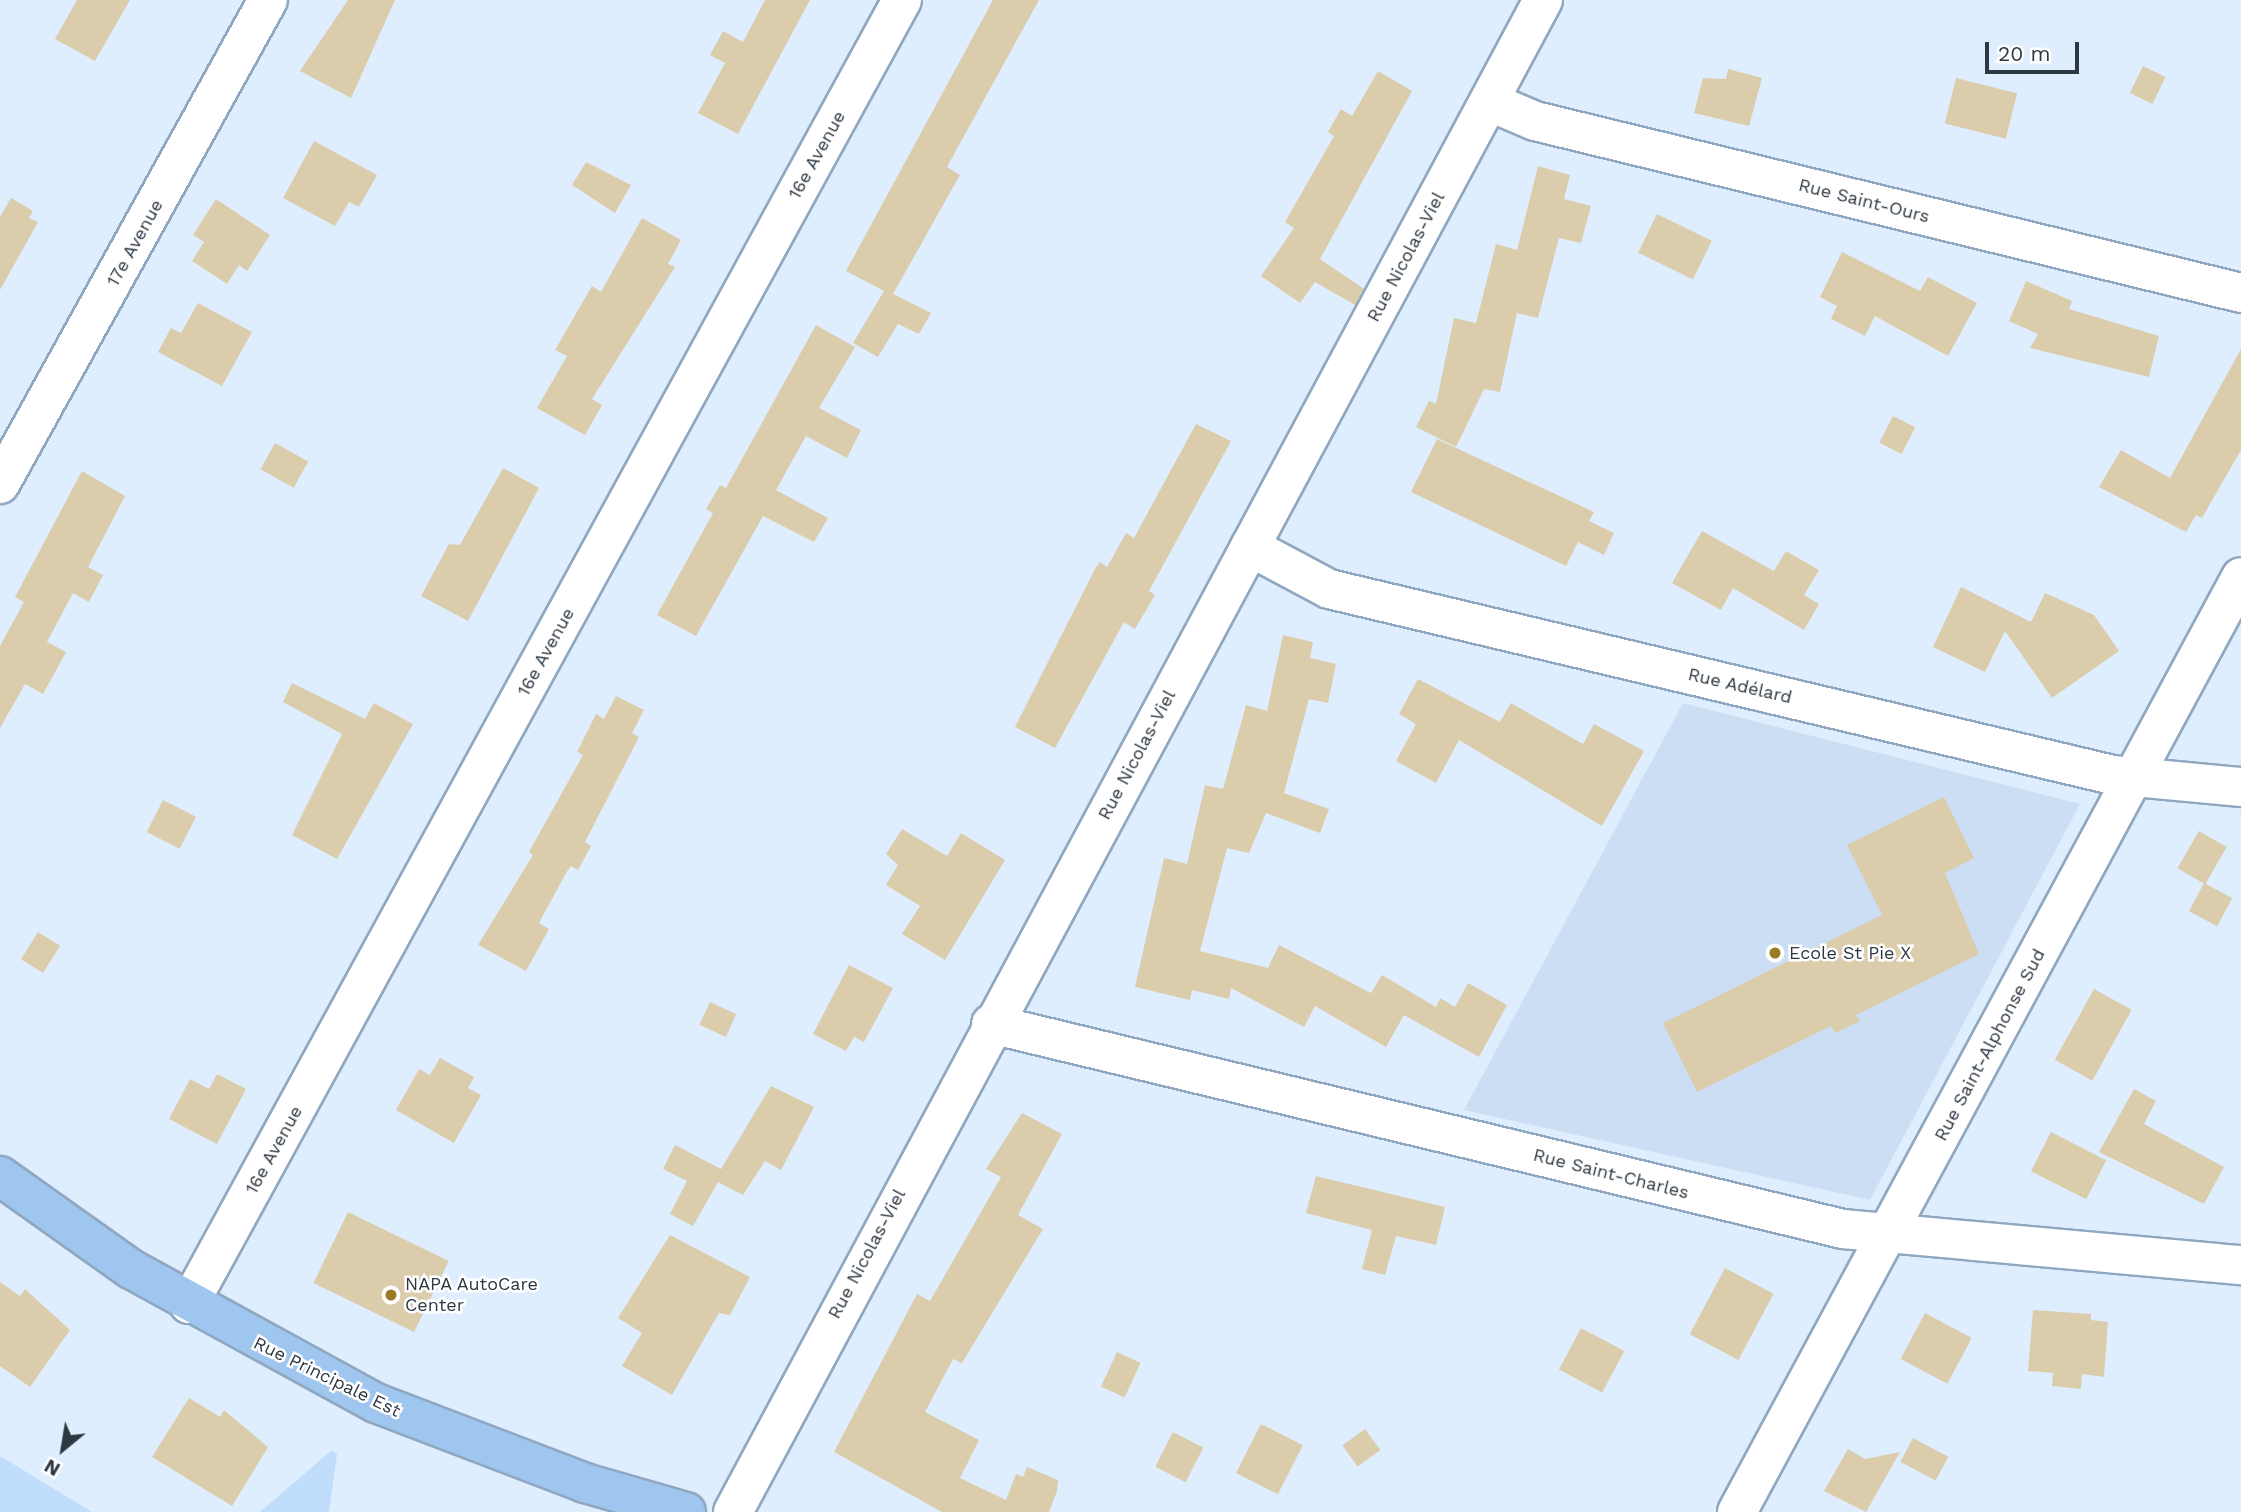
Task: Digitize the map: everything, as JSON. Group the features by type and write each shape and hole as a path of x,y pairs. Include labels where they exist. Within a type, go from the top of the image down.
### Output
{"main road":[{"name":"Rue Principale Est","path":"0,1177 68,1228 190,1304 376,1403 585,1483 686,1512"}],"street":[{"name":"17e Avenue","path":"0,484 268,0"},
{"name":"16e Avenue","path":"190,1304 902,0"},
{"name":"Rue Nicolas-Viel","path":"733,1512 991,1024 1543,0"},
{"name":"Rue Saint-Ours","path":"1490,102 1535,121 2241,293"},
{"name":"Rue Adélard","path":"1250,547 1329,589 2131,778 2241,786"},
{"name":"Rue Saint-Alphonse Sud","path":"1737,1512 2241,577"},
{"name":"Rue Saint-Charles","path":"991,1024 1886,1237 2241,1265"}],"shaded area":[{"name":"Ecole St Pie X","path":"1683,703 2080,804 1870,1200 1464,1110"},
{"path":"332,1450 337,1454 329,1512 260,1512"},
{"path":"0,1456 92,1512 0,1512"}],"building":[{"path":"77,0 130,0 95,61 55,39"},
{"path":"348,0 395,0 351,98 300,71"},
{"path":"765,0 810,0 738,134 698,113 725,63 710,55 723,31 743,42"},
{"path":"993,0 1039,0 947,167 960,175 893,294 931,313 919,334 898,324 878,357 853,343 884,291 846,271"},
{"path":"2143,66 2165,77 2152,104 2130,93"},
{"path":"1728,69 1762,78 1749,126 1694,113 1703,78 1726,79"},
{"path":"1378,71 1412,91 1320,259 1364,289 1355,305 1315,282 1300,303 1261,276 1294,228 1285,222 1334,136 1328,132 1341,109 1352,116"},
{"path":"1956,78 2017,93 2006,139 1945,124"},
{"path":"314,141 377,175 359,207 349,202 335,226 283,198"},
{"path":"586,162 631,185 615,213 572,185"},
{"path":"1538,166 1570,175 1564,199 1591,206 1581,243 1559,238 1538,318 1517,313 1500,392 1484,389 1456,447 1416,427 1429,401 1436,404 1454,318 1476,323 1496,244 1517,250"},
{"path":"11,198 33,211 29,218 38,222 0,290 0,217"},
{"path":"216,199 270,235 247,271 239,265 227,284 192,261 204,242 193,235"},
{"path":"1657,214 1712,241 1693,279 1638,253"},
{"path":"642,218 681,240 668,264 675,267 592,399 602,405 585,435 537,408 567,356 555,350 592,286 601,292"},
{"path":"1842,252 1920,291 1928,277 1977,303 1948,356 1875,316 1865,336 1831,319 1837,306 1820,297"},
{"path":"2026,281 2072,301 2069,309 2159,336 2149,377 2030,348 2038,334 2009,321"},
{"path":"198,303 252,332 222,386 158,352 171,328 181,333"},
{"path":"816,325 855,347 819,408 861,430 847,458 806,436 776,490 828,518 814,542 763,516 696,636 657,615 713,513 706,509 720,485 726,488"},
{"path":"2241,349 2241,450 2202,518 2196,515 2186,532 2099,487 2121,450 2170,478"},
{"path":"1893,416 1915,427 1902,454 1879,443"},
{"path":"1196,424 1231,441 1149,591 1155,595 1135,629 1124,622 1055,748 1015,727 1095,569 1100,562 1107,567 1126,533 1134,538"},
{"path":"1437,439 1594,512 1589,521 1614,533 1604,555 1578,542 1566,566 1411,492"},
{"path":"275,443 308,461 294,488 260,469"},
{"path":"503,468 539,488 468,621 421,596 449,544 460,545"},
{"path":"82,471 125,496 88,567 103,575 89,602 73,593 47,642 66,652 43,694 25,684 0,728 0,646 24,602 15,597"},
{"path":"1702,531 1774,571 1786,551 1819,570 1804,595 1819,604 1804,630 1733,588 1721,610 1672,583"},
{"path":"1961,587 2031,622 2045,593 2094,615 2119,651 2052,698 2005,631 1985,672 1933,647"},
{"path":"1283,635 1313,642 1310,658 1336,664 1328,703 1309,699 1284,793 1329,809 1320,833 1266,813 1249,853 1227,848 1200,951 1268,968 1279,945 1371,993 1382,975 1436,1007 1440,998 1455,1007 1468,983 1507,1005 1479,1057 1404,1015 1386,1047 1315,1006 1304,1027 1231,988 1229,999 1192,990 1190,1000 1135,987 1164,858 1187,864 1205,785 1223,789 1246,705 1267,711"},
{"path":"1418,679 1500,722 1511,703 1583,744 1594,724 1644,751 1602,826 1459,740 1436,783 1396,761 1416,724 1399,714"},
{"path":"292,683 365,719 374,703 413,724 337,859 292,835 342,734 283,702"},
{"path":"616,696 644,710 632,733 639,737 585,842 591,846 578,870 571,866 566,873 539,923 549,929 526,971 478,945 533,855 529,852 583,755 577,752 596,714 604,719"},
{"path":"1944,797 1974,858 1945,873 1979,954 1856,1015 1860,1021 1835,1033 1831,1026 1697,1092 1663,1023 1882,915 1847,845"},
{"path":"163,800 196,817 180,849 147,832"},
{"path":"902,829 947,856 961,833 1005,860 945,960 902,934 920,906 886,885 898,865 886,854"},
{"path":"2199,831 2227,847 2205,884 2178,868"},
{"path":"2204,883 2232,898 2217,926 2189,911"},
{"path":"38,932 60,946 43,973 21,959"},
{"path":"849,965 893,988 864,1042 854,1037 846,1051 813,1034"},
{"path":"2094,989 2132,1010 2092,1081 2055,1060"},
{"path":"710,1002 736,1014 726,1037 699,1025"},
{"path":"440,1058 474,1077 468,1088 481,1095 454,1143 396,1110 419,1069 430,1075"},
{"path":"217,1074 246,1089 217,1144 169,1119 190,1079 209,1089"},
{"path":"771,1086 814,1107 781,1170 765,1161 743,1195 718,1182 693,1226 670,1214 687,1181 663,1169 675,1145 721,1169"},
{"path":"2134,1089 2156,1101 2144,1124 2224,1167 2204,1204 2099,1152"},
{"path":"1022,1113 1062,1134 1018,1215 1043,1229 962,1363 953,1359 925,1412 979,1440 960,1478 1006,1500 1016,1474 1023,1477 1027,1467 1058,1480 1057,1491 1049,1512 942,1512 834,1452 917,1294 930,1301 1001,1177 986,1169"},
{"path":"2051,1132 2106,1160 2086,1199 2031,1171"},
{"path":"1316,1176 1445,1207 1436,1245 1396,1236 1385,1275 1362,1269 1372,1230 1306,1213"},
{"path":"348,1212 449,1261 414,1332 313,1283"},
{"path":"670,1235 750,1277 730,1315 719,1313 672,1395 622,1366 642,1333 618,1318"},
{"path":"1725,1268 1774,1294 1738,1360 1690,1334"},
{"path":"0,1282 20,1296 25,1289 70,1330 30,1387 0,1366"},
{"path":"2033,1310 2091,1314 2091,1320 2108,1322 2104,1377 2082,1374 2081,1389 2052,1386 2053,1373 2028,1371"},
{"path":"1925,1313 1972,1338 1947,1384 1901,1359"},
{"path":"1581,1328 1624,1351 1602,1393 1559,1369"},
{"path":"1117,1352 1141,1363 1125,1397 1101,1386"},
{"path":"189,1398 220,1417 224,1410 268,1447 232,1506 152,1457"},
{"path":"1261,1424 1303,1445 1278,1494 1236,1473"},
{"path":"1365,1429 1380,1450 1358,1466 1342,1445"},
{"path":"1173,1432 1203,1447 1186,1482 1155,1467"},
{"path":"1913,1438 1948,1457 1936,1481 1900,1462"},
{"path":"1848,1449 1865,1459 1900,1452 1866,1512 1824,1491"}],"place":[{"name":"Ecole St Pie X","path":"1775,953"},
{"name":"NAPA AutoCare Center","path":"391,1295"}]}
